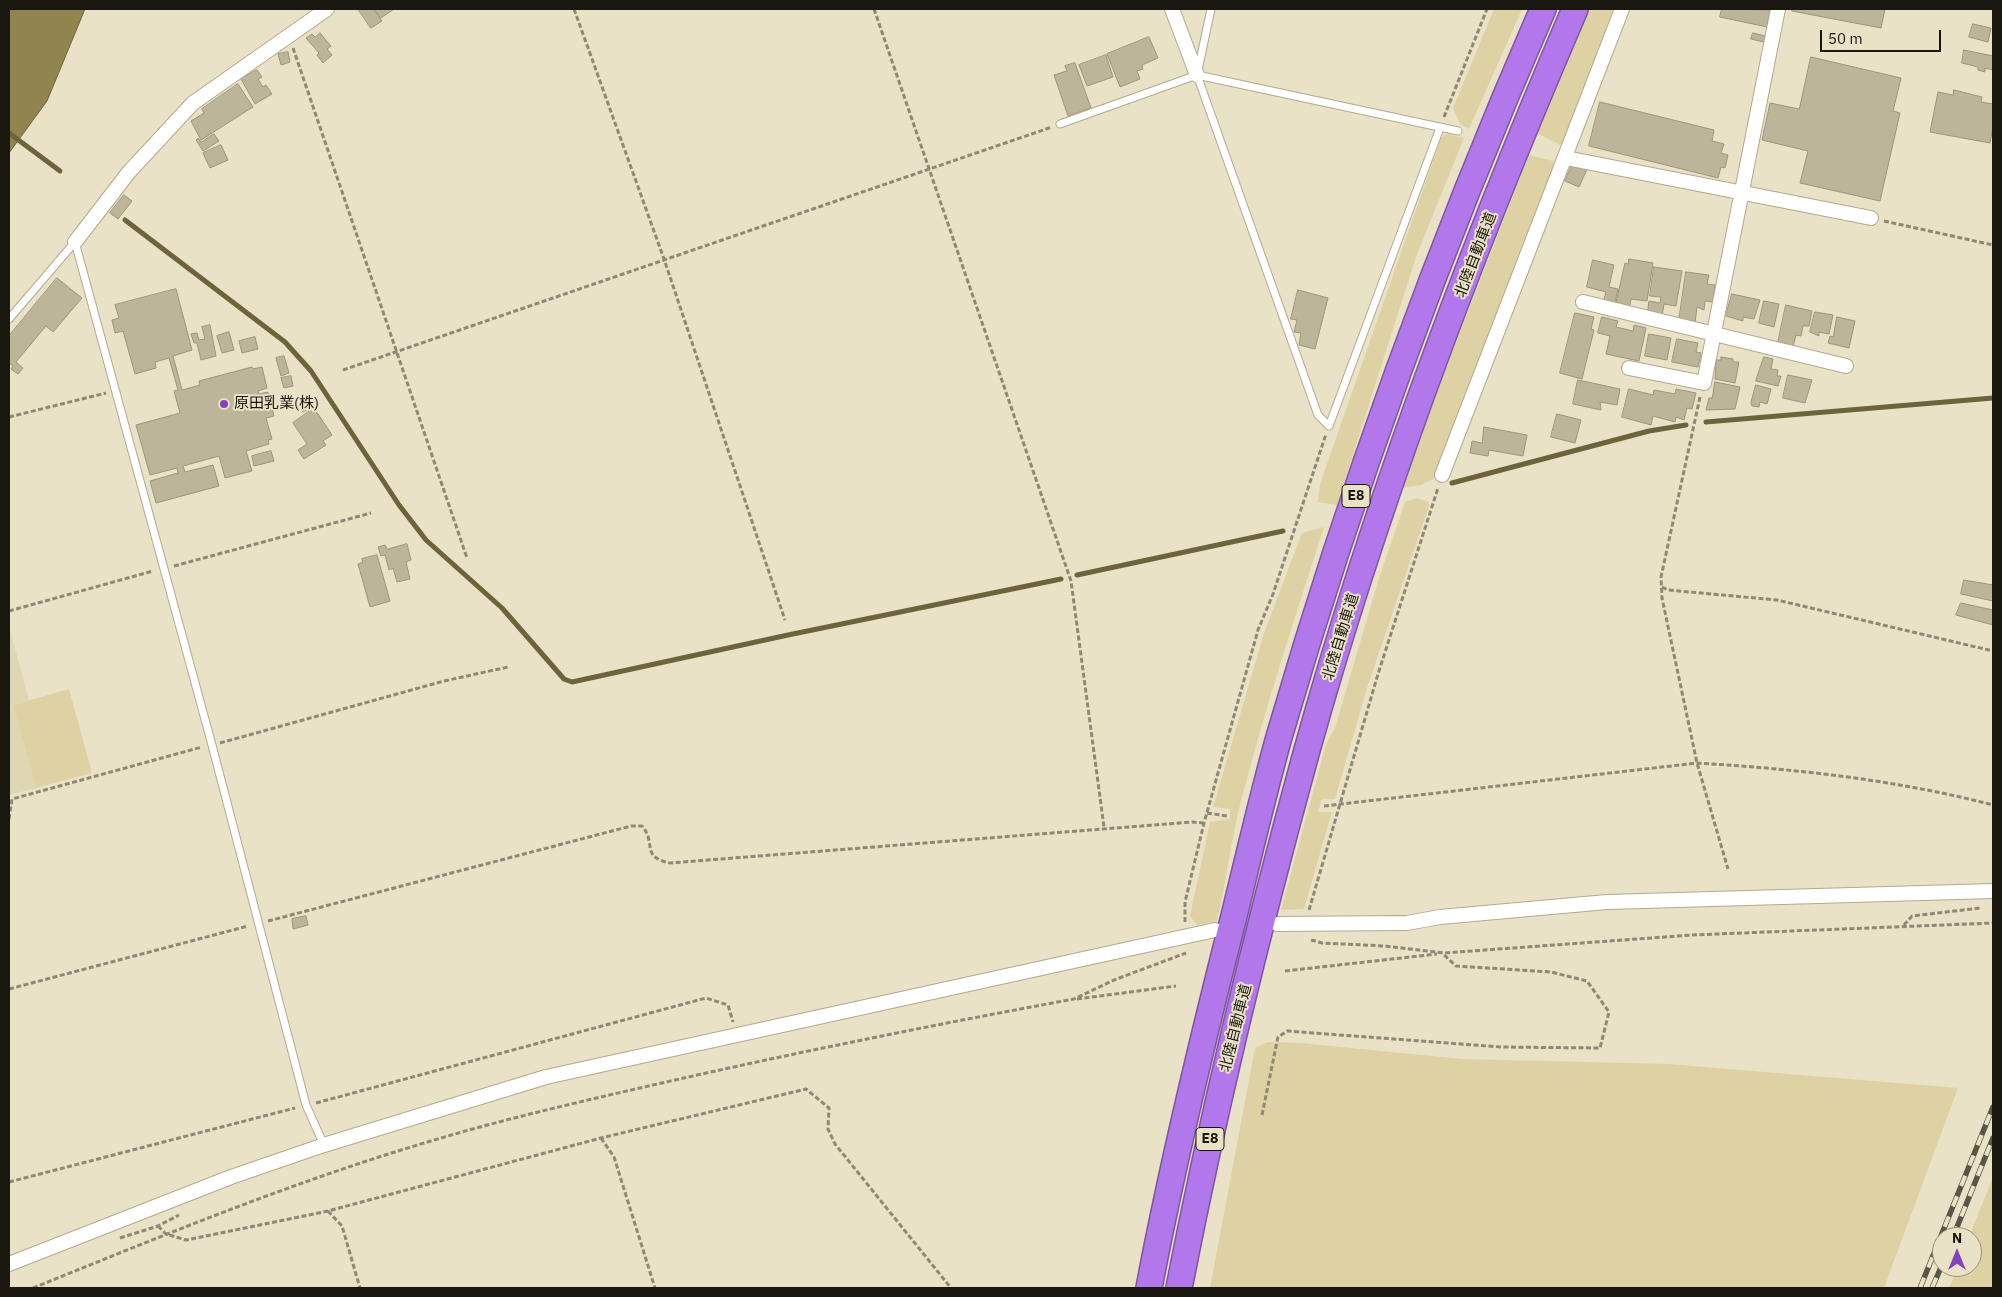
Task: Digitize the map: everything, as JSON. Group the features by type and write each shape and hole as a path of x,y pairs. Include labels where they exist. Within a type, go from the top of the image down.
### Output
{"highway":[{"name":"北陸自動車道","path":"1148,1288 1213,997 1279,739 1331,569 1389,397 1442,254 1508,89 1543,9"},
{"name":"北陸自動車道","path":"1179,1288 1220,1094 1245,991 1307,750 1358,581 1438,354 1535,102 1575,9"}],"street":[{"path":"75,242 129,172 193,103 327,9"},
{"path":"1172,9 1197,75"},
{"path":"1442,475 1622,9"},
{"path":"1629,368 1704,383 1778,9"},
{"path":"1566,158 1871,218"},
{"path":"1583,302 1846,366"},
{"path":"1277,924 1407,923 1440,917 1607,902 1993,891"},
{"path":"9,1264 173,1198 324,1145 546,1077 1202,933"}],"lane":[{"path":"1211,9 1197,75 1318,415 1329,426 1440,128"},
{"path":"1060,124 1197,75 1440,128 1458,130"},
{"path":"9,319 75,242"},
{"path":"75,242 165,568 306,1105 324,1145"}],"path":[{"path":"574,9 664,259 785,620"},
{"path":"874,9 1071,581 1104,827"},
{"path":"1440,128 1487,9"},
{"path":"287,38 294,50 388,332 398,353 398,360 467,558"},
{"path":"343,370 398,353 664,259 931,170 1060,124"},
{"path":"1871,218 1993,245"},
{"path":"1704,383 1661,577 1662,598 1697,763 1728,869"},
{"path":"9,417 116,390"},
{"path":"1074,999 1114,980 1180,956 1193,948 1202,933 1184,920 1185,902 1204,824 1258,630 1273,594 1329,426"},
{"path":"1262,1115 1278,1037 1286,1032 1500,1047 1600,1048 1609,1012 1587,981 1551,972 1456,966 1444,953 1385,946 1322,943 1308,939 1304,932 1378,674 1442,475"},
{"path":"9,611 371,513"},
{"path":"1662,587 1668,590 1777,600 1993,651"},
{"path":"9,819 12,799 444,681 508,667"},
{"path":"1324,806 1697,763 1759,767 1911,786 1993,805"},
{"path":"1207,813 1227,816"},
{"path":"9,989 631,826 642,826 648,833 650,852 658,861 670,864 1104,827 1192,822 1204,824"},
{"path":"1903,926 1912,916 1984,907"},
{"path":"1285,971 1444,953 1692,935 1993,923"},
{"path":"33,1288 166,1234 346,1167 433,1140 559,1106 752,1062 1074,999 1176,986"},
{"path":"9,1182 706,998 728,1005 737,1034"},
{"path":"158,1226 166,1234 186,1240 328,1211 601,1138 806,1089 829,1108 828,1129 835,1144 951,1288"},
{"path":"601,1138 614,1157 655,1288"},
{"path":"328,1211 342,1226 360,1288"}],"shaded area":[{"path":"9,9 85,9 47,101 9,153"},
{"path":"1494,9 1522,9 1469,129 1460,124 1453,108"},
{"path":"1589,9 1613,9 1566,138 1560,145 1535,132"},
{"path":"1446,134 1464,138 1416,257 1337,505 1318,502 1320,484 1441,138"},
{"path":"1529,155 1553,161 1554,169 1519,253 1435,478 1421,485 1403,488 1447,365"},
{"path":"1417,498 1429,502 1428,509 1367,688 1335,799 1322,799 1318,812 1332,812 1304,909 1281,910 1326,744 1335,728 1379,578 1405,502"},
{"path":"1324,527 1279,667 1248,773 1217,921 1197,925 1190,916 1210,822 1230,819 1230,809 1213,807 1264,633 1302,533"},
{"path":"9,626 29,700 13,705 36,788 9,795"},
{"path":"69,689 92,773 36,788 13,705"},
{"path":"1268,1042 1301,1043 1462,1059 1669,1064 1958,1088 1884,1288 1210,1288 1255,1048"},
{"path":"1993,1177 1993,1288 1949,1288 1954,1277 1982,1277 1982,1227 1973,1227"}],"building":[{"path":"358,9 373,9 382,21 371,28"},
{"path":"375,9 394,9 381,18"},
{"path":"1722,9 1770,10 1767,27 1720,17"},
{"path":"1792,9 1885,9 1881,28 1792,11"},
{"path":"1973,24 1991,28 1988,42 1969,37"},
{"path":"320,33 331,46 327,49 332,55 323,63 317,55 319,53 306,38 312,34 315,37"},
{"path":"1753,33 1769,37 1768,43 1751,39"},
{"path":"1149,37 1158,58 1142,65 1143,69 1137,71 1140,79 1120,87 1107,54"},
{"path":"1964,50 1993,56 1993,70 1985,68 1985,72 1978,70 1978,67 1962,63"},
{"path":"288,52 290,62 281,65 278,54"},
{"path":"1106,55 1113,77 1087,86 1079,65"},
{"path":"1811,57 1901,78 1893,111 1900,113 1880,201 1800,183 1808,151 1762,140 1770,103 1799,109"},
{"path":"1075,63 1091,108 1068,116 1054,75 1067,71 1065,66"},
{"path":"257,70 262,77 258,79 263,87 266,85 272,94 255,104 241,79"},
{"path":"238,84 253,107 201,140 191,121 204,113 202,109"},
{"path":"1954,90 1982,97 1981,102 1993,104 1993,126 1990,143 1930,132 1938,92 1953,95"},
{"path":"1600,102 1714,130 1712,141 1724,144 1721,153 1728,155 1725,168 1721,167 1718,178 1589,146"},
{"path":"214,134 219,141 203,151 196,140 198,138 201,142"},
{"path":"221,145 228,160 210,168 203,153"},
{"path":"1574,161 1588,167 1579,187 1565,181"},
{"path":"124,195 132,201 118,219 110,213"},
{"path":"1629,259 1653,263 1647,301 1631,299 1629,309 1615,307 1625,263 1628,264"},
{"path":"1593,260 1614,265 1609,287 1618,289 1614,306 1603,303 1606,292 1587,287"},
{"path":"1654,267 1682,271 1676,306 1664,304 1662,317 1647,315 1649,301 1660,303 1661,297 1650,296"},
{"path":"1686,272 1709,275 1707,284 1715,285 1713,302 1705,301 1704,310 1697,307 1695,323 1679,321"},
{"path":"57,278 82,298 53,332 46,326 16,362 23,368 18,374 11,369 13,366 9,363 9,336"},
{"name":"原田乳業(株)","path":"176,289 192,350 173,356 182,390 200,385 199,381 252,367 253,369 262,367 267,388 258,391 259,394 268,392 274,416 266,418 272,439 268,440 269,444 246,451 252,471 225,478 219,456 183,466 185,472 213,465 219,486 156,503 150,481 178,473 177,468 150,475 136,425 180,413 174,391 178,390 169,358 155,362 156,368 135,374 123,331 115,333 112,320 119,318 115,305"},
{"path":"1298,290 1328,298 1315,349 1299,345 1301,333 1294,332 1297,320 1291,319"},
{"path":"1732,294 1760,300 1754,319 1743,317 1743,321 1726,316"},
{"path":"1764,301 1779,304 1774,327 1759,323"},
{"path":"1786,305 1812,311 1809,326 1803,326 1801,336 1796,335 1793,347 1778,343"},
{"path":"1815,312 1833,315 1829,334 1819,332 1819,336 1810,332"},
{"path":"1575,313 1594,317 1591,329 1594,330 1582,379 1560,373"},
{"path":"1602,317 1618,321 1616,327 1633,331 1634,325 1646,328 1639,361 1606,354 1610,336 1598,333"},
{"path":"1837,317 1855,321 1849,348 1828,343 1830,336 1833,337"},
{"path":"210,325 216,356 201,360 197,343 194,343 191,334 197,333 199,340 205,339 202,327"},
{"path":"229,332 234,350 222,353 217,336"},
{"path":"1649,334 1671,338 1667,360 1645,356"},
{"path":"255,337 258,349 242,353 239,341"},
{"path":"1677,339 1698,343 1696,352 1701,353 1698,367 1672,362"},
{"path":"284,356 289,373 281,376 276,358"},
{"path":"1721,357 1733,359 1733,362 1739,362 1735,383 1715,379 1716,360 1721,360"},
{"path":"1764,357 1773,359 1771,369 1778,370 1777,376 1781,376 1778,386 1756,381"},
{"path":"1788,375 1812,380 1805,403 1783,398"},
{"path":"291,376 293,386 284,388 281,378"},
{"path":"1578,380 1620,389 1617,405 1600,402 1601,410 1573,404"},
{"path":"1715,382 1740,387 1735,409 1706,410 1709,398 1712,398"},
{"path":"1756,385 1771,389 1767,404 1760,402 1759,407 1752,406 1751,403"},
{"path":"1629,389 1653,395 1654,390 1675,394 1676,389 1696,393 1692,409 1687,408 1684,420 1676,417 1675,422 1653,416 1651,425 1622,417"},
{"path":"309,402 312,407 303,412 300,407"},
{"path":"314,408 332,435 323,441 326,445 304,459 298,450 307,444 293,423"},
{"path":"1557,414 1581,420 1575,443 1551,437"},
{"path":"1484,427 1527,435 1523,456 1489,450 1488,456 1470,453 1472,441 1482,443"},
{"path":"271,451 274,461 254,466 252,456"},
{"path":"407,544 411,560 406,562 410,579 397,582 393,568 389,570 385,555 381,556 378,547 385,545 387,549"},
{"path":"377,555 390,601 370,607 358,564 363,562 362,559"},
{"path":"1964,580 1993,585 1993,601 1961,594"},
{"path":"1961,603 1993,610 1993,625 1956,615"},
{"path":"306,916 308,925 293,929 292,919"}],"waterway":[{"path":"9,133 60,171"},
{"path":"125,220 285,342 311,371 399,505 426,540 502,608 564,679 572,682 1061,579"},
{"path":"1706,422 1993,398"},
{"path":"1452,483 1649,431 1686,425"},
{"path":"1077,575 1283,531"}],"railway":[{"path":"1920,1288 1993,1107"},
{"path":"1957,1227 1993,1138"},
{"path":"1932,1288 1937,1277"}],"place":[{"name":"原田乳業(株)","path":"224,404"}]}
